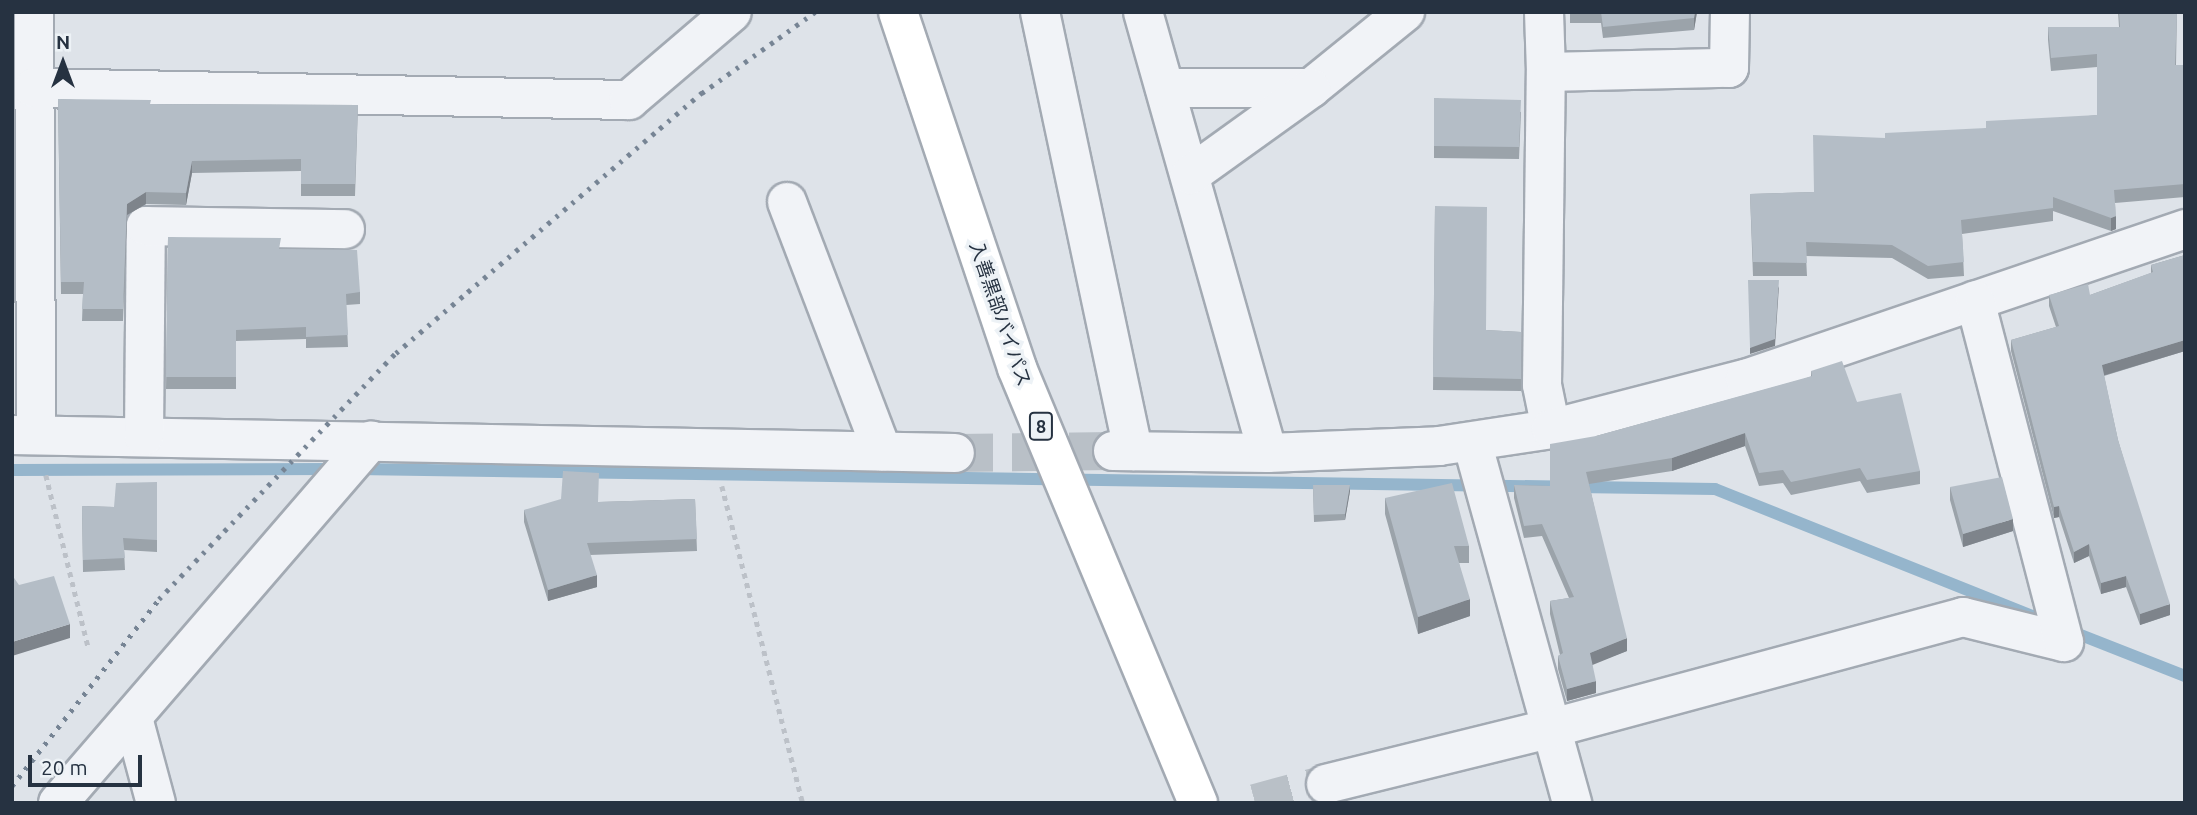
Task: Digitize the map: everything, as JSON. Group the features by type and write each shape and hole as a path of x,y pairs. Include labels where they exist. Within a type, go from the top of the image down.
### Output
{"highway":[{"name":"入善黒部バイパス","path":"902,27 1017,368 1198,803"}],"street":[{"path":"34,12 24,434 955,453"},
{"path":"34,88 629,100 732,12"},
{"path":"1040,12 1123,451 1268,453 1472,442 1551,429 1745,379 2185,229"},
{"path":"1143,12 1268,453"},
{"path":"1190,175 1311,88 1405,12"},
{"path":"1544,12 1546,72 1542,385 1551,429"},
{"path":"1546,72 1728,68 1730,12"},
{"path":"1165,88 1311,88"},
{"path":"787,202 882,451"},
{"path":"144,436 146,226 345,229"},
{"path":"1326,784 1552,729 1963,617 2064,642 1975,300"},
{"path":"58,803 371,440"},
{"path":"1472,442 1572,803"},
{"path":"133,718 156,803"}],"path":[{"path":"24,434 88,646"},
{"path":"712,447 803,803"}],"building":[{"path":"1601,12 1695,12 1694,18 1603,27"},
{"path":"2119,12 2177,12 2175,65 2185,65 2185,184 2114,190 2116,216 2111,218 2053,197 2053,208 1961,220 1964,262 1928,266 1892,245 1806,242 1807,263 1753,262 1750,194 1814,192 1813,135 1885,138 1885,133 1986,128 1986,121 2097,115 2097,54 2051,58 2048,27 2120,27"},
{"path":"1434,98 1521,100 1519,147 1434,146"},
{"path":"58,99 151,100 150,104 358,105 355,184 301,184 301,159 192,161 186,193 146,192 127,204 123,309 82,309 84,282 61,282"},
{"path":"1435,206 1487,207 1486,330 1521,332 1521,379 1433,377"},
{"path":"168,237 281,238 279,249 357,250 360,292 346,294 348,335 306,337 306,327 236,330 236,377 166,377"},
{"path":"2185,255 2185,340 2102,365 2118,440 2170,604 2140,614 2126,576 2101,583 2089,544 2074,552 2059,506 2054,507 2011,340 2059,326 2049,295 2088,284 2090,295 2153,272 2151,265"},
{"path":"1748,280 1779,280 1775,339 1750,348"},
{"path":"1842,361 1857,402 1901,393 1920,471 1867,480 1860,468 1791,482 1783,470 1759,473 1745,433 1672,458 1586,472 1627,638 1590,653 1596,681 1567,689 1558,656 1563,653 1550,601 1574,597 1542,524 1524,526 1514,485 1550,486 1550,444 1596,436 1812,376 1811,371"},
{"path":"563,471 599,473 598,502 695,499 697,539 587,543 597,575 548,590 524,510 561,499"},
{"path":"2002,477 2013,519 1963,534 1950,487"},
{"path":"157,482 157,540 123,538 125,558 83,560 82,506 114,507 116,483"},
{"path":"1452,483 1469,546 1454,546 1470,599 1418,617 1385,498"},
{"path":"1313,485 1350,485 1345,514 1314,515"},
{"path":"12,575 19,585 54,576 70,624 12,642"}],"waterway":[{"path":"12,470 334,469"},
{"path":"356,469 1715,489 2038,618"},
{"path":"2068,630 2185,676"}],"tunnel":[{"path":"955,453 1113,451"},
{"path":"1255,803 1326,784"}],"railway":[{"path":"12,786 159,599 396,353 702,93 815,12"}]}
